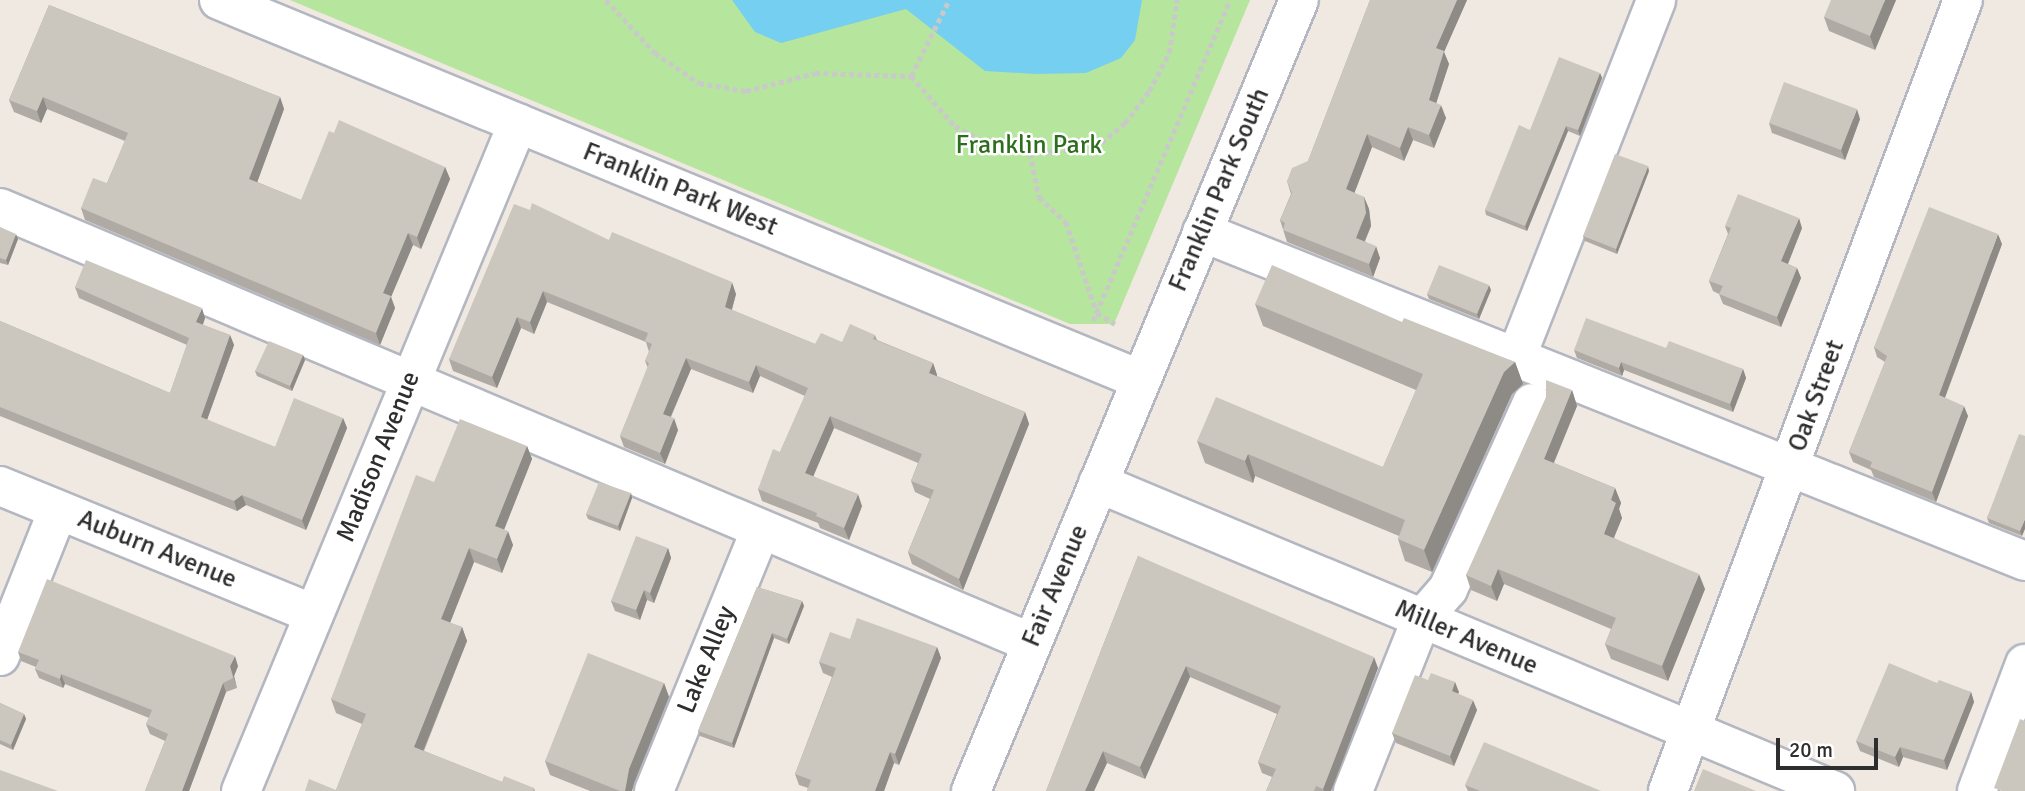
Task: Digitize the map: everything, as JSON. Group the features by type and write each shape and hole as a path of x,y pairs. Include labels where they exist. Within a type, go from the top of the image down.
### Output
{"street":[{"name":"Franklin Park West","path":"219,0 1141,380"},
{"name":"Franklin Park South","path":"1141,380 1299,0"},
{"path":"1516,358 1656,0"},
{"name":"Oak Street","path":"1668,791 1693,732 1962,0"},
{"name":"Madison Avenue","path":"241,791 518,122"},
{"path":"0,208 1032,643"},
{"path":"1202,232 2025,562"},
{"name":"Fair Avenue","path":"971,791 1141,380"},
{"path":"1353,791 1421,620 1448,589 1532,403"},
{"name":"Miller Avenue","path":"1098,483 1835,791"},
{"name":"Auburn Avenue","path":"0,486 314,614"},
{"path":"0,656 58,510"},
{"name":"Lake Alley","path":"654,791 761,529"},
{"path":"1977,791 2025,664"}],"path":[{"path":"606,0 655,52 699,83 746,91 815,73 911,76 955,126 984,142 1030,153 1095,148 1125,123 1170,53 1177,0"},
{"path":"911,76 949,0"},
{"path":"1079,354 1230,0"},
{"path":"1030,153 1039,197 1066,222 1097,313 1115,324"}],"green space":[{"name":"Franklin Park","path":"290,0 1250,0 1114,324 1070,324"}],"water":[{"path":"732,0 1142,0 1135,40 1121,58 1086,73 1036,74 985,71 906,9 781,43 755,32"}],"building":[{"path":"1370,0 1457,0 1436,48 1444,51 1429,100 1441,105 1429,135 1408,127 1400,148 1367,134 1346,189 1364,197 1366,213 1356,238 1376,246 1369,264 1283,230 1285,223 1280,220 1292,193 1287,181 1292,168 1308,161"},
{"path":"1831,0 1885,0 1870,36 1824,17"},
{"path":"49,5 280,97 249,179 301,200 329,131 334,133 339,120 445,167 417,237 408,233 383,293 391,296 376,333 81,208 93,178 107,183 128,133 43,97 37,111 9,100"},
{"path":"1559,57 1600,73 1578,130 1566,126 1525,226 1485,210 1519,125 1530,130"},
{"path":"1784,82 1857,109 1841,150 1769,123"},
{"path":"1615,154 1648,166 1616,249 1583,236"},
{"path":"1738,194 1799,218 1781,261 1797,268 1777,317 1719,294 1723,286 1709,281 1731,228 1725,226"},
{"path":"532,203 609,240 612,232 732,282 725,307 815,344 821,333 842,342 850,324 875,335 873,339 933,363 929,373 1025,412 959,579 908,552 934,490 911,481 922,454 830,416 805,473 858,494 844,528 816,516 817,513 758,489 773,449 780,452 808,388 756,365 749,382 686,358 663,414 674,418 660,453 620,436 649,363 645,361 652,344 645,341 648,333 543,291 530,322 517,317 492,377 449,359 514,204 530,210"},
{"path":"1929,207 1998,234 1939,395 1964,406 1932,492 1870,467 1872,462 1849,452 1887,356 1874,347"},
{"path":"0,227 16,234 6,260 0,258"},
{"path":"86,260 202,308 196,322 230,335 201,417 275,447 294,398 343,418 302,520 242,495 234,501 0,407 0,321 170,393 189,338 75,287"},
{"path":"1272,265 1402,322 1404,318 1515,362 1504,372 1424,550 1398,539 1405,520 1248,454 1245,461 1197,441 1216,397 1383,467 1423,374 1255,304"},
{"path":"1439,265 1489,285 1477,314 1427,294"},
{"path":"1586,318 1666,348 1669,341 1743,369 1730,404 1621,362 1619,368 1574,350"},
{"path":"269,341 303,355 290,386 255,371"},
{"path":"1546,380 1572,390 1544,459 1615,488 1611,500 1616,503 1604,534 1699,574 1662,666 1605,644 1616,618 1498,569 1491,586 1466,575 1546,397"},
{"path":"460,419 527,446 495,526 508,531 497,559 469,548 441,619 462,627 414,747 502,782 504,776 534,788 533,791 305,791 309,779 336,790 366,714 331,699 416,475 434,482"},
{"path":"2019,434 2025,436 2025,519 2020,531 1987,518"},
{"path":"599,482 631,493 618,526 586,514"},
{"path":"636,536 668,548 650,593 644,590 636,610 611,601"},
{"path":"1138,556 1374,657 1323,789 1316,786 1314,791 1266,791 1276,769 1258,762 1281,706 1186,666 1140,767 1103,751 1085,791 1046,791"},
{"path":"47,579 235,656 230,666 233,678 223,683 182,791 145,791 168,734 146,724 152,710 61,674 60,679 35,669 39,660 18,652"},
{"path":"757,587 802,601 787,639 772,633 732,743 698,731"},
{"path":"857,618 937,647 895,754 890,752 875,791 807,791 811,780 795,774 836,668 819,662 830,632 850,639"},
{"path":"588,653 664,683 629,769 625,791 545,761"},
{"path":"1889,663 1937,683 1939,680 1971,692 1944,760 1900,747 1895,757 1856,741"},
{"path":"1431,673 1455,682 1452,691 1473,700 1450,756 1392,733 1415,675 1428,680"},
{"path":"0,703 24,714 11,745 0,740"},
{"path":"2020,719 2025,721 2025,791 2002,791 1994,788"},
{"path":"1484,742 1601,791 1480,791 1465,785"},
{"path":"1703,769 1756,791 1694,791"},
{"path":"0,770 58,791 0,791"}]}
